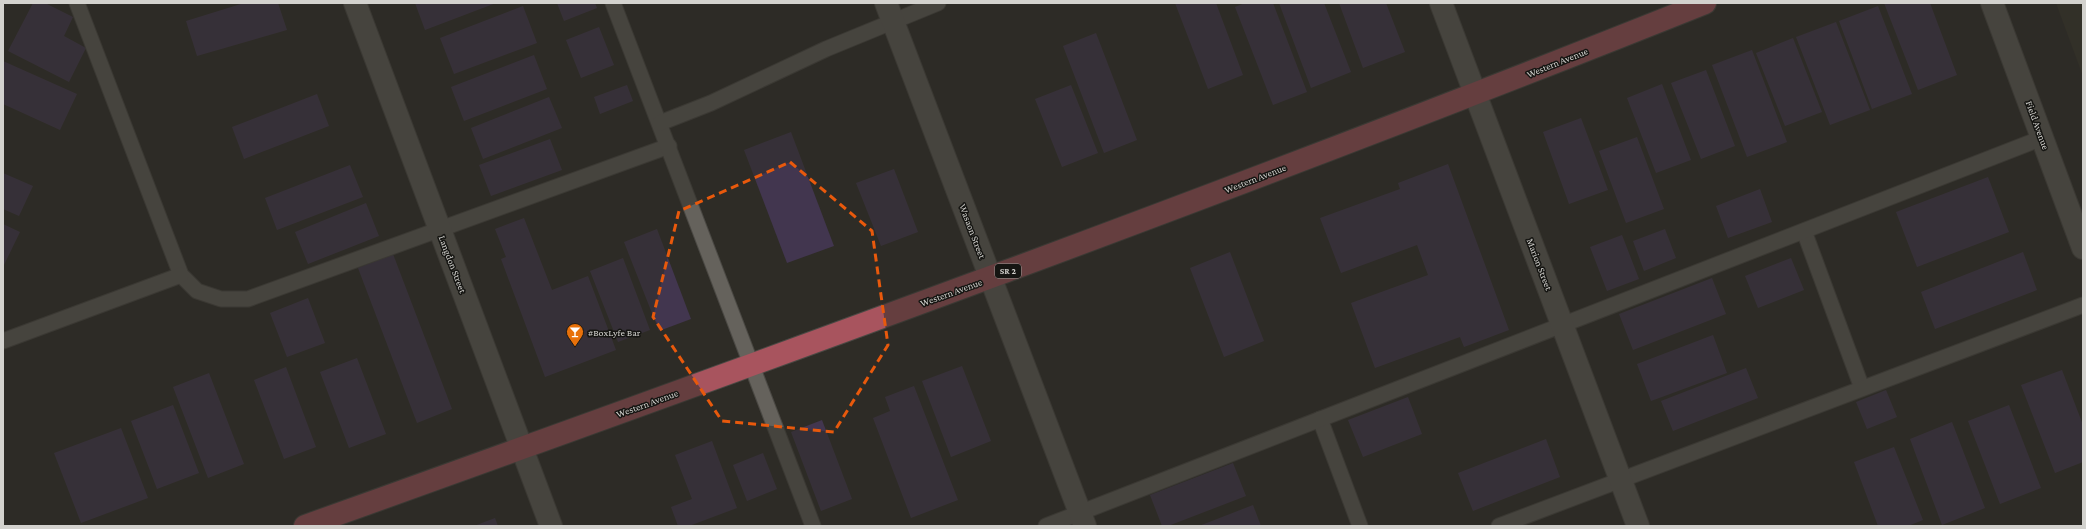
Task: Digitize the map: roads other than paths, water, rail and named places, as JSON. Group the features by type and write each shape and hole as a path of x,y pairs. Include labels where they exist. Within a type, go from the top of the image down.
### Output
{"main road":[{"name":"Western Avenue","path":"305,526 991,278 1476,94 1705,3"}],"street":[{"name":"Langdon Street","path":"355,3 551,526"},
{"name":"Marion Street","path":"1441,3 1638,526"},
{"name":"Field Avenue","path":"1992,3 2083,248"},
{"name":"Wasaon Street","path":"889,12 1083,519"}],"lane":[{"path":"78,3 181,275 197,291 221,299 248,299 669,146"},
{"path":"613,3 669,146 813,526"},
{"path":"660,123 711,103 826,49 889,12 938,3"},
{"path":"1046,526 1083,519 1320,419 2042,138"},
{"path":"1804,231 1862,388"},
{"path":"3,341 181,275"},
{"path":"1499,526 2083,304"},
{"path":"1320,419 1360,526"}],"place":[{"name":"#BoxLyfe Bar","path":"575,347"}]}
